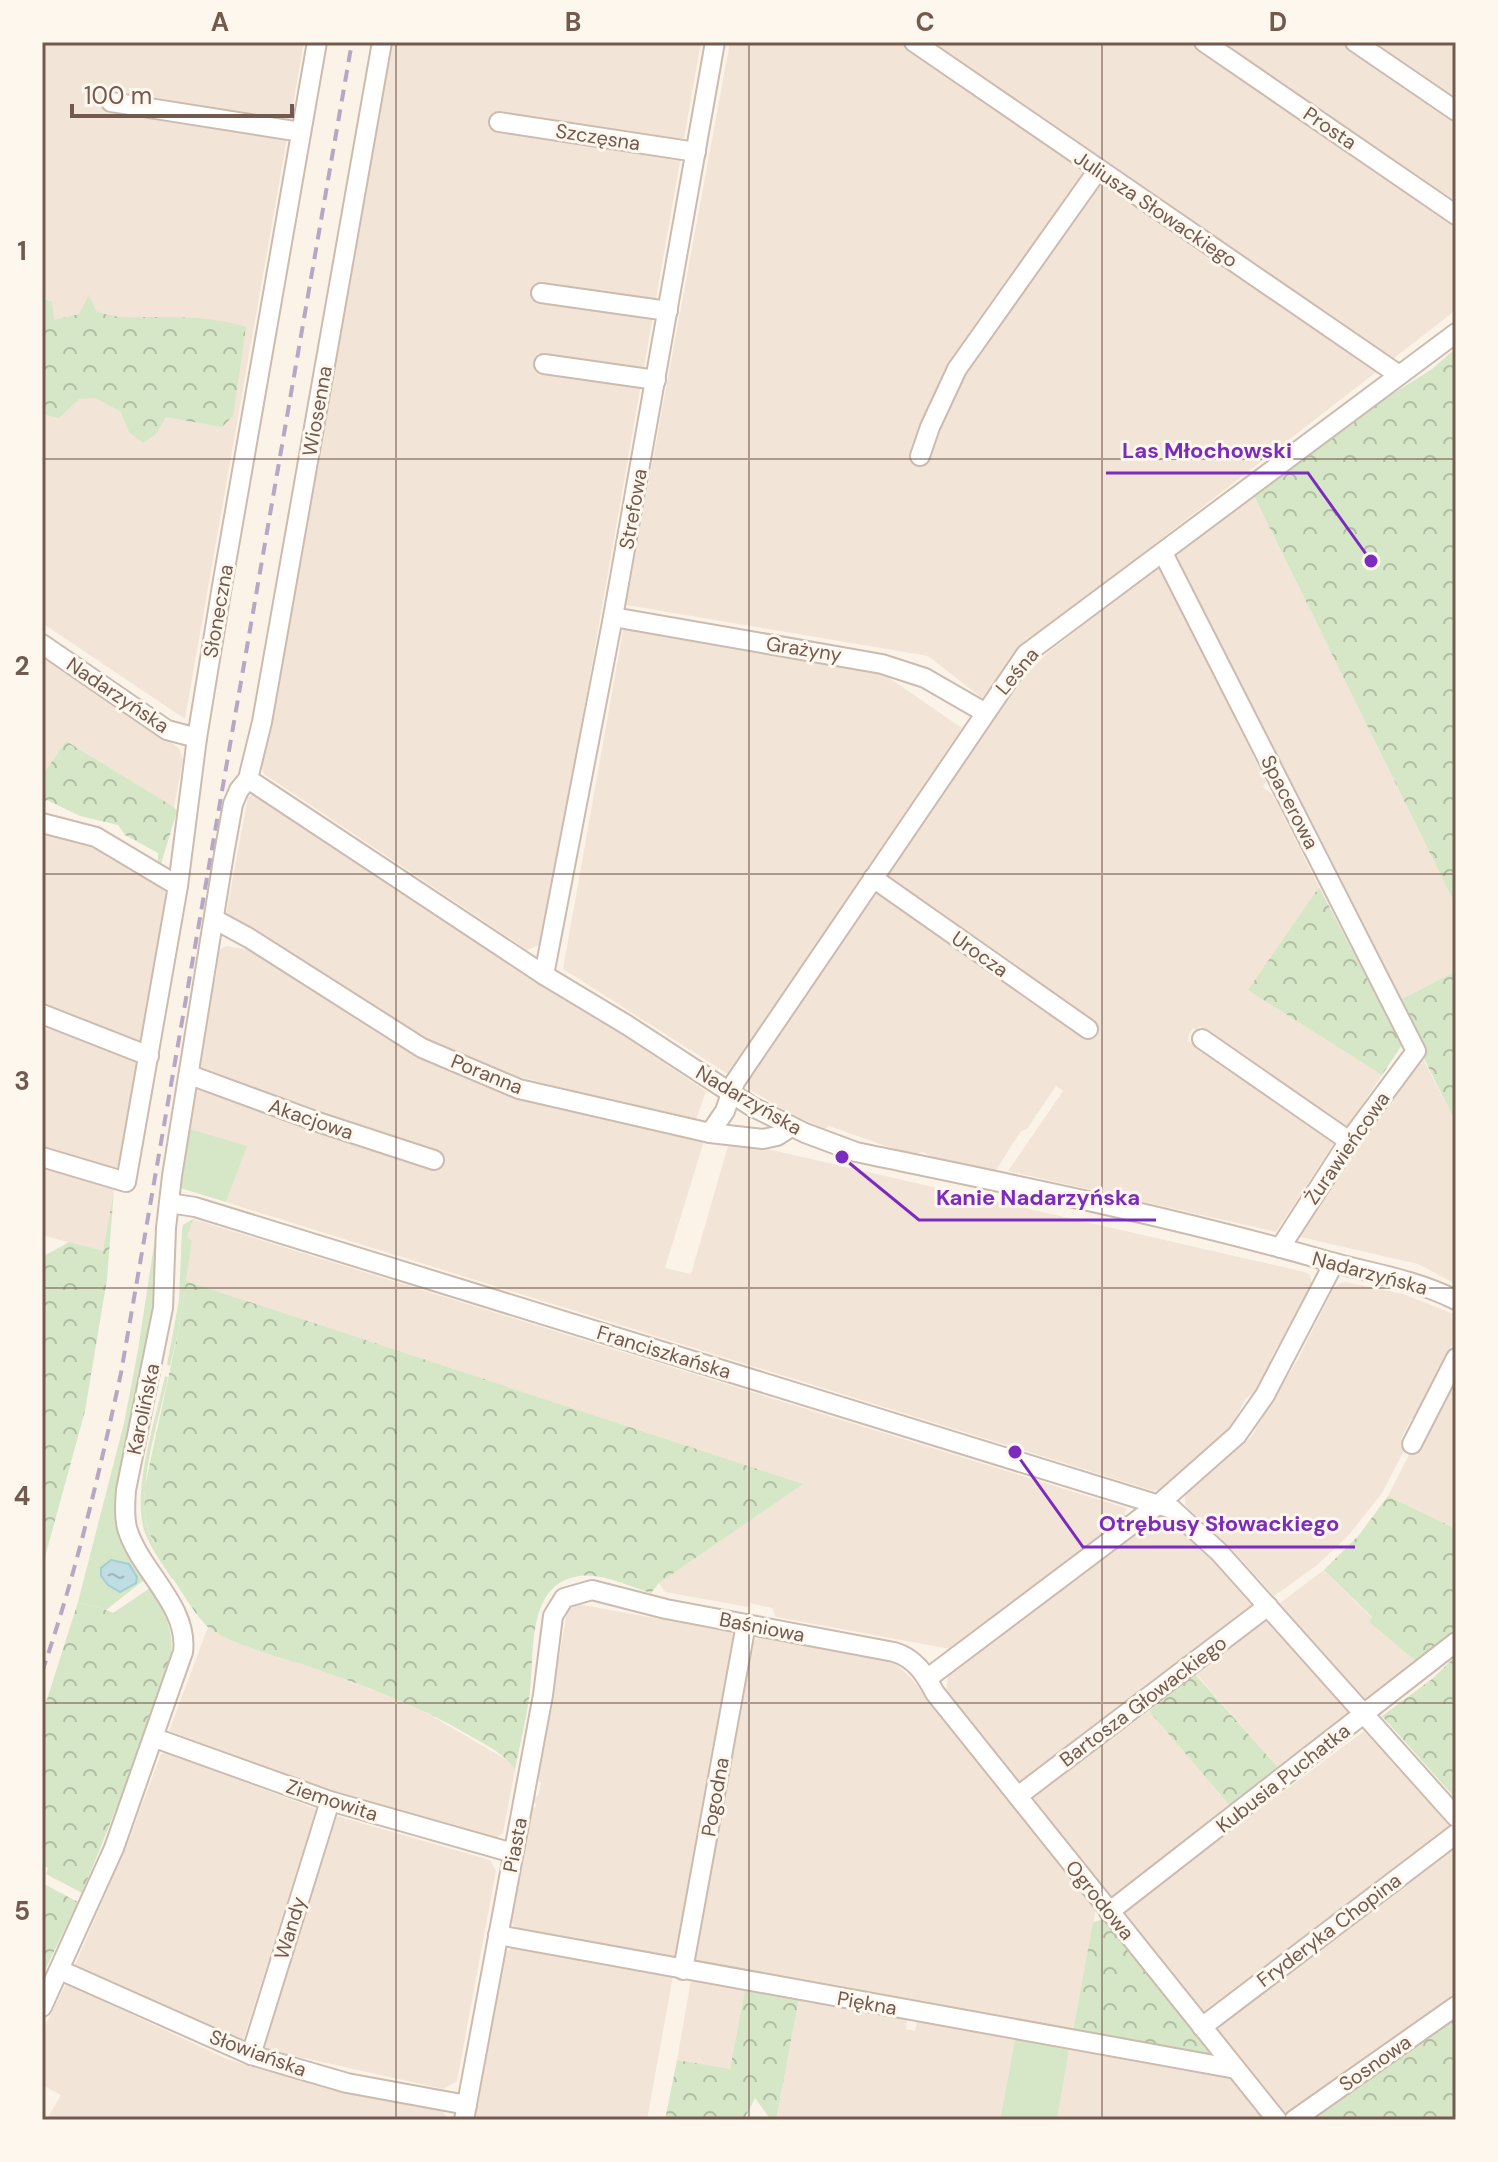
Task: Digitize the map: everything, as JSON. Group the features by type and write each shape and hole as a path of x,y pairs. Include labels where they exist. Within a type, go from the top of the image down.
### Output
{"street":[{"name":"Słoneczna","path":"42,1157 126,1182 178,886 197,738 317,42"},
{"name":"Wiosenna","path":"248,779 262,722 382,42"},
{"name":"Strefowa","path":"544,975 613,617 715,42"},
{"name":"Juliusza Słowackiego","path":"914,42 1399,375"},
{"name":"Prosta","path":"1204,42 1456,215"},
{"path":"1355,42 1456,111"},
{"path":"111,102 301,132"},
{"name":"Szczęsna","path":"499,122 696,152"},
{"path":"920,456 957,369 1098,170"},
{"path":"541,293 668,311"},
{"name":"Leśna","path":"710,1133 725,1111 730,1093 984,712 1030,650 1456,333"},
{"path":"544,364 656,380"},
{"name":"Spacerowa","path":"1163,553 1416,1051"},
{"name":"Grażyny","path":"613,617 882,664 925,678 984,712"},
{"name":"Nadarzyńska","path":"42,644 167,730 197,738"},
{"name":"Karolińska","path":"42,2007 114,1848 182,1657 184,1640 176,1615 133,1543 126,1525 126,1490 163,1308 169,1203 233,804 248,779"},
{"name":"Nadarzyńska","path":"248,779 544,975 730,1093 791,1127 856,1152 1043,1191 1387,1274 1425,1285 1456,1300"},
{"path":"42,823 96,837 178,886"},
{"name":"Urocza","path":"873,878 1088,1029"},
{"name":"Poranna","path":"214,919 422,1048 519,1089 710,1133 763,1139 784,1133 791,1127"},
{"path":"42,1014 149,1056"},
{"path":"1202,1039 1349,1141"},
{"name":"Żurawieńcowa","path":"1280,1248 1349,1141 1416,1051"},
{"name":"Akacjowa","path":"190,1075 434,1160"},
{"name":"Franciszkańska","path":"169,1203 195,1207 1159,1504 1176,1512 1268,1606 1456,1817"},
{"path":"928,1678 1159,1504 1243,1428 1265,1395 1334,1263"},
{"path":"1412,1444 1456,1358"},
{"name":"Baśniowa","path":"588,1590 666,1609 898,1653 910,1659 928,1678"},
{"name":"Piasta","path":"466,2112 543,1695 553,1616 564,1598 588,1590"},
{"name":"Bartosza Głowackiego","path":"1018,1796 1268,1606"},
{"name":"Pogodna","path":"683,1970 746,1624"},
{"name":"Kubusia Puchatka","path":"1109,1912 1456,1642"},
{"name":"Ogrodowa","path":"928,1678 935,1693 1277,2120"},
{"name":"Ziemowita","path":"155,1738 330,1801 513,1853"},
{"name":"Wandy","path":"251,2055 330,1801"},
{"name":"Fryderyka Chopina","path":"1202,2027 1456,1834"},
{"name":"Piękna","path":"498,1935 1236,2069"},
{"name":"Słowiańska","path":"60,1970 251,2055 347,2083 466,2112"},
{"name":"Sosnowa","path":"1294,2120 1456,2006"}],"shaded area":[{"path":"42,42 304,42 185,719 42,623"},
{"path":"388,42 701,42 543,944 527,950 264,774 261,764"},
{"path":"730,42 1456,42 1456,310 1022,647 982,698 928,656 626,605"},
{"path":"1253,494 1456,906 1456,971 1396,1002 1173,555"},
{"path":"1162,567 1266,782 1263,787 1273,795 1319,887 1249,990 1382,1075 1345,1130 1221,1049 1200,1026 1196,1030 1193,1028 1188,1041 1207,1054 1213,1054 1338,1137 1276,1232 1008,1171 1063,1091 1056,1086 994,1173 946,1162 922,1152 918,1154 891,1148 829,1126 825,1129 787,1112 749,1089 747,1075 879,890 1090,1039 1095,1038 1099,1030 881,878 991,716 1024,677 1046,654"},
{"path":"623,630 853,662 882,673 962,728 728,1074 563,969"},
{"path":"42,656 179,748 183,760 174,807 66,741 42,776"},
{"path":"256,791 706,1091 695,1123 509,1074 438,1046 226,914 248,797"},
{"path":"42,827 99,844 161,885 167,896 141,1045 42,1011"},
{"path":"226,946 255,951 309,987 311,984 520,1094 582,1113 704,1141 665,1268 691,1274 732,1141 1305,1272 1310,1275 1313,1288 1273,1354 1258,1391 1246,1398 1228,1433 1167,1488 1154,1491 244,1208 226,1202 246,1146 187,1128 212,981 216,978 218,951"},
{"path":"42,1026 137,1061 118,1167 110,1173 42,1151"},
{"path":"1422,1057 1456,1123 1456,1284 1418,1264 1296,1236 1353,1149"},
{"path":"42,1167 114,1190 103,1252 42,1235"},
{"path":"193,1219 1126,1508 1124,1521 950,1649 776,1617 772,1608 750,1603 748,1607 665,1592 659,1583 802,1484 186,1281 192,1241 187,1238 189,1223"},
{"path":"1345,1282 1403,1294 1456,1315 1456,1337 1416,1418 1411,1419 1401,1439 1408,1443 1382,1493 1348,1536 1316,1566 1274,1596 1229,1546 1185,1505 1185,1496 1251,1437 1298,1359 1332,1291"},
{"path":"1453,1382 1456,1384 1456,1529 1388,1496 1414,1445 1422,1449"},
{"path":"1155,1518 1164,1519 1195,1541 1257,1612 1018,1784 946,1693 948,1675"},
{"path":"1324,1570 1372,1618 1369,1622 1419,1664 1369,1703 1280,1603"},
{"path":"578,1604 730,1632 735,1639 676,1959 517,1930 510,1921 532,1808 536,1807 534,1797 538,1796 541,1783 537,1779 567,1613"},
{"path":"1261,1616 1352,1717 1281,1771 1191,1668"},
{"path":"208,1627 249,1647 415,1706 510,1762 515,1770 503,1833 494,1839 351,1799 169,1731"},
{"path":"759,1637 897,1665 910,1677 1096,1908 1073,2031 693,1962 752,1643"},
{"path":"1149,1711 1232,1808 1111,1899 1030,1798"},
{"path":"1364,1731 1451,1828 1204,2014 1123,1912"},
{"path":"166,1753 316,1809 241,2041 75,1965 128,1842 161,1754"},
{"path":"337,1816 490,1860 496,1871 457,2081 443,2089 264,2049"},
{"path":"1456,1846 1456,1996 1287,2116 1215,2028"},
{"path":"513,1947 673,1976 647,2120 473,2120 504,1954"},
{"path":"691,1980 745,1990 730,2070 677,2060"},
{"path":"66,1984 227,2059 266,2071 442,2110 448,2120 46,2120 61,2095 42,2085 42,2032"},
{"path":"799,1999 907,2019 906,2029 915,2031 917,2021 1015,2039 1000,2120 776,2120"},
{"path":"1069,2050 1233,2079 1267,2120 1057,2120"}],"green space":[{"path":"89,295 96,311 111,315 199,318 246,327 233,416 222,427 166,417 156,434 143,443 129,432 120,411 95,398 79,399 59,418 42,414 42,298 52,302 54,320 79,314"},
{"path":"1456,348 1456,906 1253,494 1324,437 1432,369"},
{"path":"66,741 174,807 177,811 161,864 158,853 125,835 118,825 80,816 47,800 42,803 42,776"},
{"path":"1319,887 1402,1045 1382,1075 1248,990"},
{"path":"1456,971 1456,1123 1396,1002"},
{"path":"187,1128 247,1146 226,1202 177,1187"},
{"path":"114,1190 107,1279 85,1411 42,1568 42,1257 69,1242 103,1251"},
{"path":"159,1212 157,1301 116,1506 119,1536 144,1580 106,1610 78,1602 124,1423"},
{"path":"193,1219 187,1237 192,1241 170,1366 167,1365 179,1300 182,1231 183,1225"},
{"path":"186,1281 803,1484 659,1583 651,1593 606,1578 588,1576 562,1582 550,1592 536,1622 529,1701 515,1770 493,1749 408,1704 217,1633 201,1620 184,1595 151,1537 144,1497"},
{"path":"165,1376 168,1377 147,1474 145,1512 150,1535 175,1577 172,1579 150,1543 141,1513 143,1474"},
{"path":"1388,1496 1456,1529 1456,1627 1419,1664 1369,1622 1372,1617 1324,1570 1359,1535"},
{"path":"150,1588 170,1630 171,1651 167,1676 170,1656 113,1613"},
{"path":"78,1602 168,1634 170,1656 138,1761 134,1764 82,1893 46,1874 48,1868 42,1866 42,1715"},
{"path":"1456,1656 1456,1799 1382,1716 1432,1679"},
{"path":"1195,1674 1281,1771 1232,1808 1149,1711 1158,1704 1156,1702"},
{"path":"42,1883 78,1902 42,1976"},
{"path":"1105,1919 1213,2053 1211,2056 1073,2031 1093,1922"},
{"path":"745,1990 799,1999 776,2120 771,2120 755,2098 744,2120 665,2120 677,2060 730,2069"},
{"path":"1456,2013 1456,2120 1303,2120"},
{"path":"1015,2039 1069,2050 1057,2120 1000,2120"}],"water":[{"path":"111,1560 129,1564 137,1577 136,1583 120,1592 108,1585 101,1576 101,1568"}],"railway":[{"path":"42,1672 76,1561 121,1373 352,42"}],"place":[{"name":"Las Młochowski","path":"1371,561"},
{"name":"Kanie Nadarzyńska","path":"842,1157"},
{"name":"Otrębusy Słowackiego","path":"1015,1452"}]}
